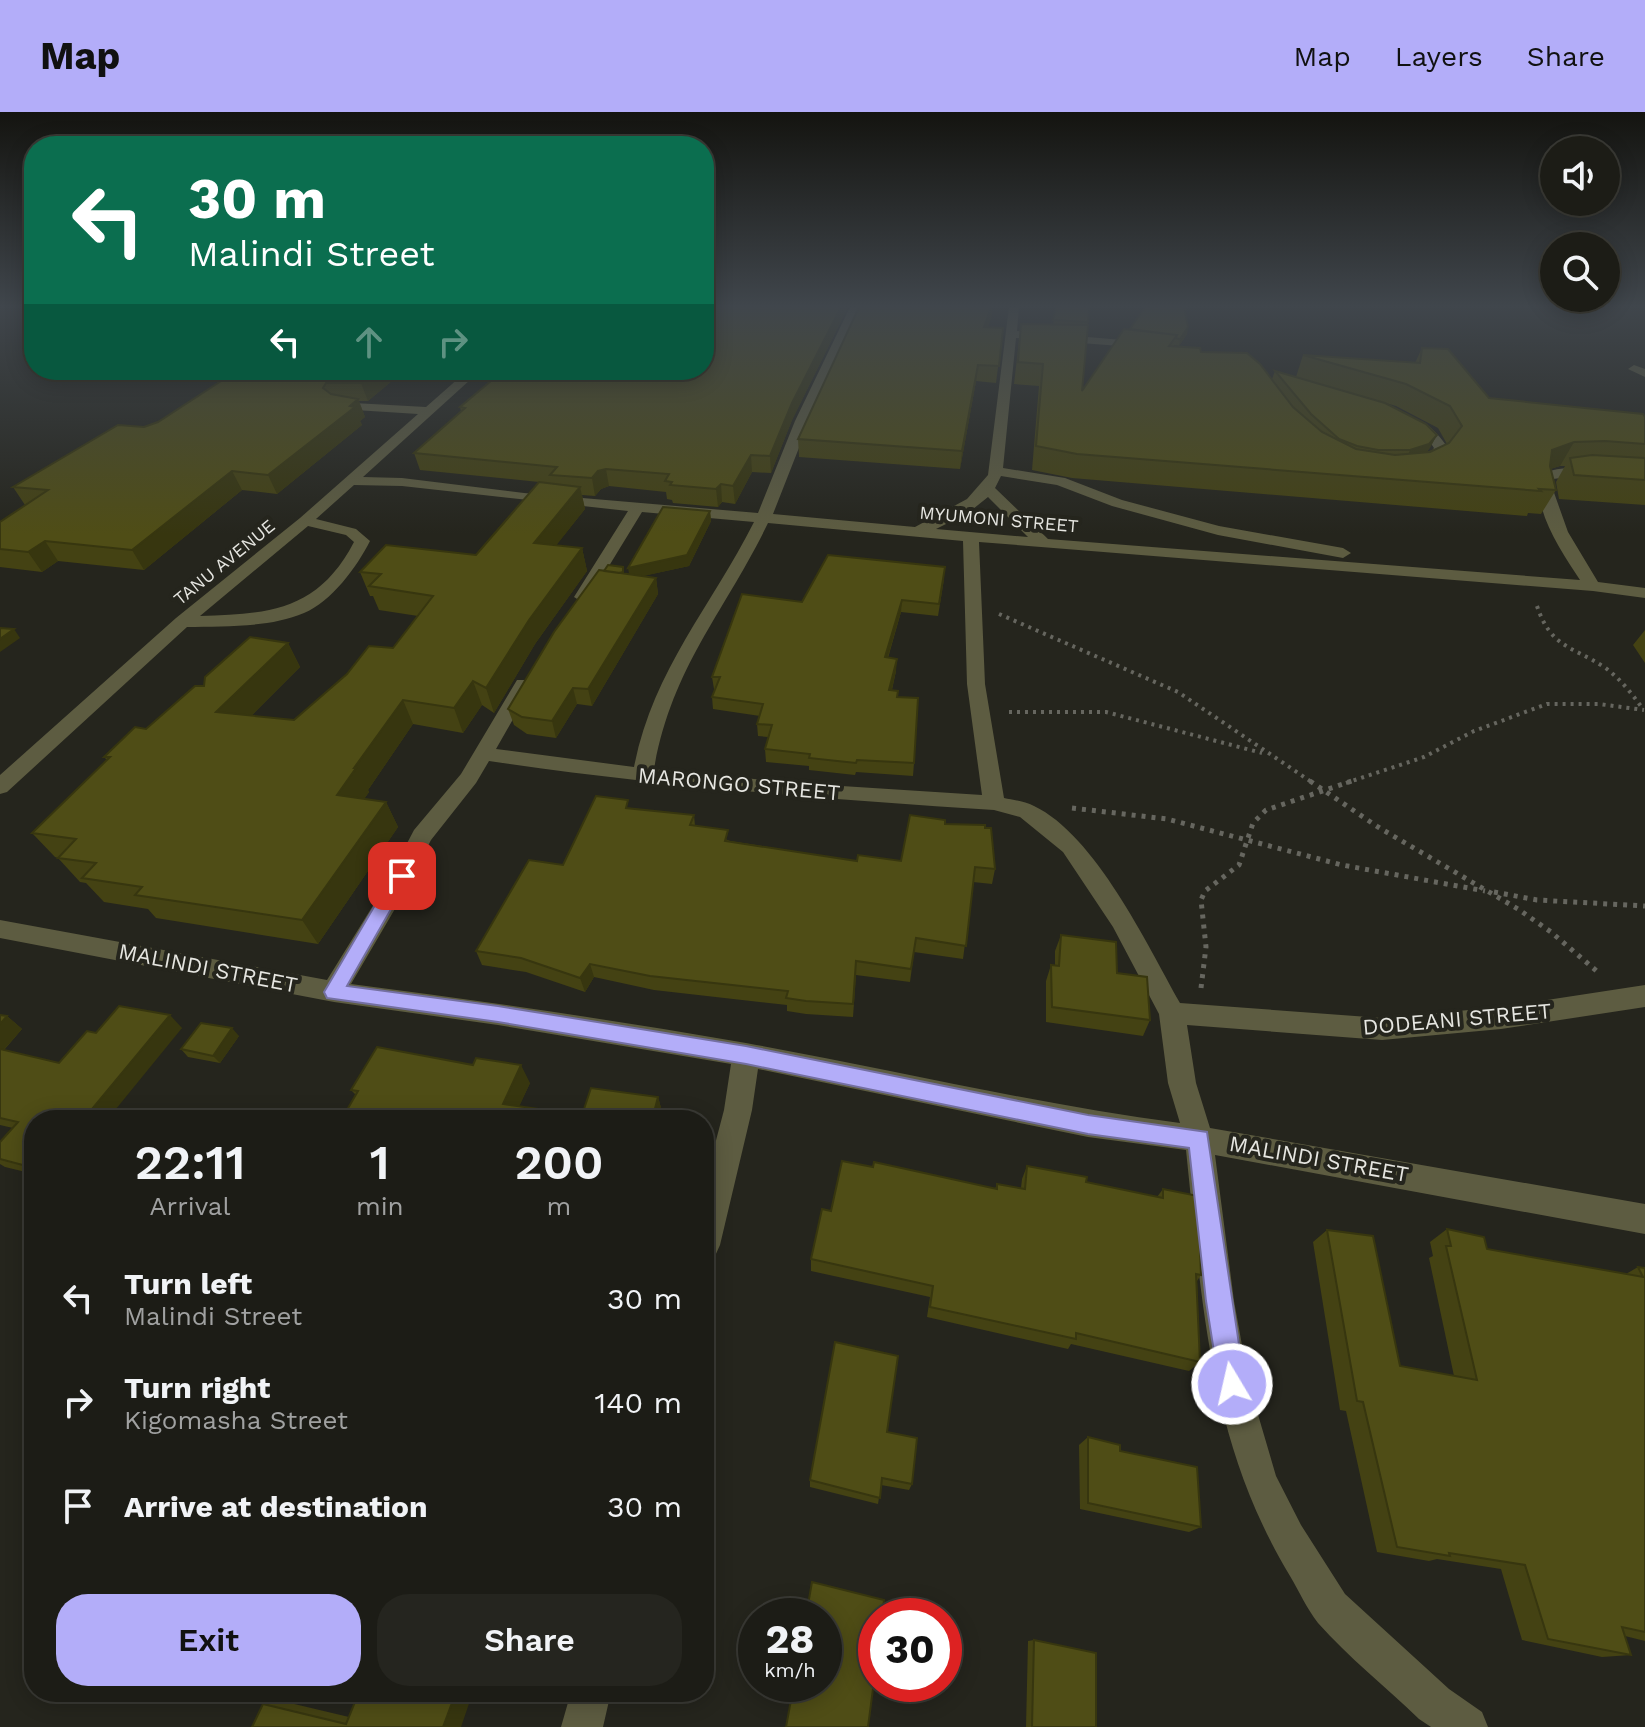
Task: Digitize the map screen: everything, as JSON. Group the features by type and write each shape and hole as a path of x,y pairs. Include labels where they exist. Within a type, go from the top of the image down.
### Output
{"street":[{"name":"TANU AVENUE","path":"0,787 182,622 305,521 461,382"},
{"path":"643,775 647,738 671,675 763,517 802,420 821,382"},
{"path":"917,532 955,513 989,490 995,471 1004,382"},
{"path":"339,405 428,411"},
{"path":"1398,416 1431,433 1441,448 1428,466 1407,471"},
{"path":"995,471 1060,481 1140,509 1229,532 1351,555 1407,572"},
{"path":"1593,586 1577,563 1549,506 1543,483 1546,476 1577,472 1645,476"},
{"name":"MYUMONI STREET","path":"350,481 402,482 971,537 1536,581 1645,593"},
{"path":"989,490 1042,542"},
{"path":"568,618 638,507"},
{"path":"182,622 260,618 297,610 312,601 356,553 362,541 351,532 305,521"},
{"path":"971,537 976,684 994,803"},
{"path":"334,992 365,935 391,896 422,836 485,754 534,668"},
{"name":"MARONGO STREET","path":"485,754 643,775 795,790 994,803 1027,811 1055,831 1085,863 1181,1013 1182,1083 1199,1139 1218,1301 1243,1433 1260,1482 1288,1538 1331,1608 1434,1704 1467,1727"},
{"name":"MALINDI STREET","path":"0,929 334,992 498,1014 746,1055 1088,1124 1199,1139 1418,1176 1645,1219"},
{"name":"DODEANI STREET","path":"1181,1013 1382,1029 1638,1001"},
{"path":"714,1205 738,1110 746,1055"},
{"path":"582,1727 588,1702"}],"path":[{"path":"1536,581 1539,614 1561,648 1593,661 1613,674 1645,711"},
{"path":"973,602 1147,676 1208,712 1389,834 1551,932 1611,984 1638,1001"},
{"path":"1181,1013 1199,1001 1204,973 1206,947 1201,900 1205,891 1239,865 1253,823 1266,810 1424,757 1474,731 1547,704 1599,704 1645,711"},
{"path":"980,714 1106,712 1267,754"},
{"path":"1027,811 1107,810 1189,823 1348,866 1489,892 1537,900 1645,906"}],"building":[{"path":"219,382 362,382 326,383 323,388 331,394 358,399 350,406 355,407 268,475 232,471 132,550 45,541 28,552 0,549 0,522 48,490 13,487 118,425 144,427 158,422"},
{"path":"489,382 803,382 770,456 751,455 733,486 721,484 716,489 670,485 672,482 665,481 669,474 606,469 598,471 592,478 550,475 557,467 414,453 465,408 460,407"},
{"path":"824,382 975,382 962,451 798,439"},
{"path":"1041,382 1083,382 1082,391 1088,382 1274,382 1293,407 1322,432 1356,449 1395,455 1430,452 1449,443 1462,426 1450,406 1400,382 1476,382 1489,398 1643,414 1645,417 1645,444 1574,442 1552,450 1550,466 1556,490 1539,489 1541,491 1077,454 1036,446"},
{"path":"1285,382 1314,382 1385,403 1426,424 1437,435 1429,444 1410,450 1378,450 1339,439 1311,414"},
{"path":"1592,455 1645,458 1645,480 1574,475 1570,458"},
{"path":"539,482 580,487 534,543 582,548 529,620 486,688 473,681 454,708 403,700 337,795 386,802 302,920 135,895 142,887 82,878 96,863 58,858 76,839 32,833 110,757 104,757 135,727 146,729 195,686 204,686 205,677 250,637 288,643 216,712 294,720 347,674 369,646 393,648 433,596 369,586 381,574 360,572 386,545 476,555"},
{"path":"663,507 710,511 687,555 628,568"},
{"path":"828,555 945,567 939,604 902,600 885,657 897,659 889,690 898,691 897,697 918,698 914,763 857,760 856,763 765,749 772,725 757,724 763,704 712,697 720,677 712,677 742,594 802,602"},
{"path":"608,565 623,567 623,572 604,571"},
{"path":"599,570 656,578 588,689 573,688 552,721 522,717 508,709 554,632"},
{"path":"0,628 14,629 0,639"},
{"path":"596,796 628,800 626,808 694,815 690,825 728,830 725,841 857,861 858,855 901,861 910,815 945,820 945,824 985,825 985,828 991,828 995,869 975,867 966,946 916,938 911,969 856,961 853,1004 786,998 788,991 650,976 590,964 580,978 521,958 476,951 529,860 563,865"},
{"path":"1061,935 1116,942 1117,973 1147,977 1150,1020 1052,1007 1051,965 1059,966"},
{"path":"119,1006 170,1015 91,1110 24,1110 24,1165 0,1159 0,1142 18,1122 0,1118 0,1049 59,1063 87,1031 96,1033"},
{"path":"201,1023 232,1028 213,1056 181,1049"},
{"path":"377,1047 473,1065 476,1058 521,1065 503,1104 546,1110 347,1110 358,1091 351,1090"},
{"path":"591,1088 658,1097 655,1110 584,1110"},
{"path":"842,1161 873,1167 874,1162 997,1189 997,1184 1025,1189 1027,1166 1087,1177 1086,1182 1163,1198 1163,1189 1198,1196 1201,1275 1196,1274 1200,1362 1076,1333 1076,1339 930,1307 933,1286 811,1259 822,1209 831,1211"},
{"path":"1447,1229 1484,1237 1487,1249 1643,1277 1638,1267 1645,1268 1645,1632 1622,1627 1631,1655 1548,1639 1525,1565 1397,1547 1363,1402 1357,1401 1327,1230 1373,1236 1400,1366 1477,1380 1446,1246 1451,1246"},
{"path":"835,1342 898,1356 887,1432 917,1438 912,1484 882,1478 880,1498 810,1480"},
{"path":"1088,1437 1120,1445 1120,1451 1197,1467 1201,1527 1088,1503"},
{"path":"812,1582 876,1598 858,1598 858,1702 871,1702 868,1727 786,1727 791,1702 842,1702 842,1598 809,1598"},
{"path":"1034,1640 1096,1653 1096,1727 1032,1727"},
{"path":"355,1702 452,1702 443,1727 252,1727 263,1704 346,1724"}],"route":[{"path":"402,876 334,992 498,1014 746,1055 1088,1124 1199,1139 1218,1301 1232,1384"}]}
